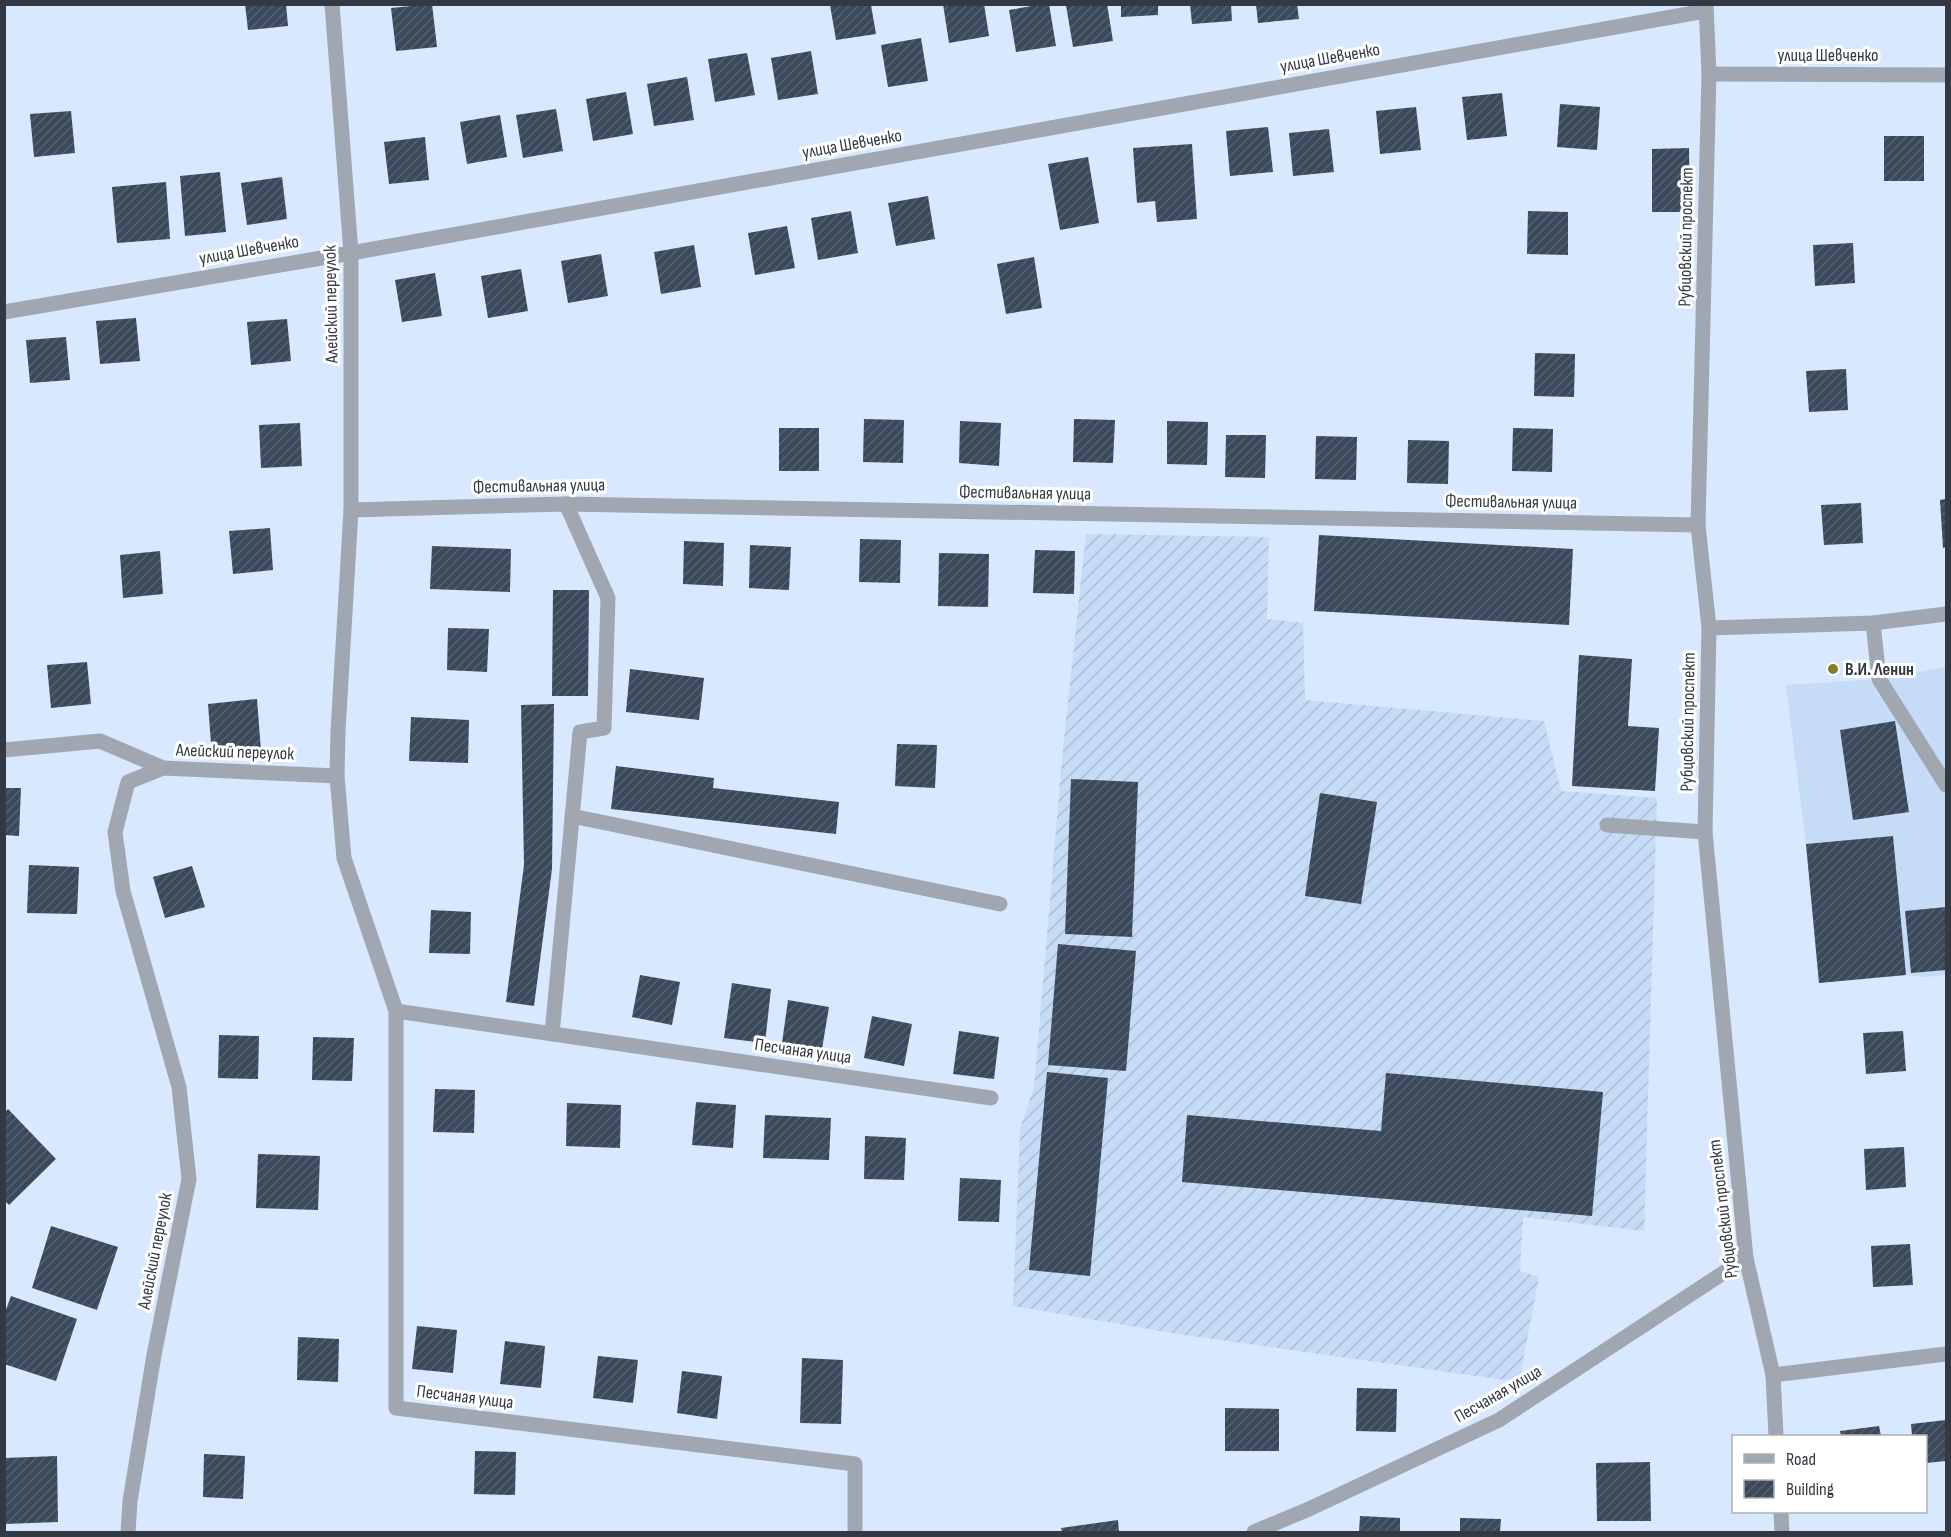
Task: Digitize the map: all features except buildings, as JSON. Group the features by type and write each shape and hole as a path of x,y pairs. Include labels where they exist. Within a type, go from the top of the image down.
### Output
{"street":[{"name":"Алейский переулок","path":"128,1533 130,1501 154,1355 189,1179 179,1087 123,891 115,832 128,782 163,768 337,776 351,510 351,253 332,4"},
{"name":"улица Шевченко","path":"4,312 351,253 1706,8"},
{"name":"Рубцовский проспект","path":"1706,8 1709,74 1698,525 1709,628 1705,832 1746,1258 1773,1375 1776,1435"},
{"name":"улица Шевченко","path":"1709,74 1947,75"},
{"name":"Фестивальная улица","path":"351,510 566,504 1698,525"},
{"path":"552,1035 580,732 604,728 608,598 566,504"},
{"path":"1709,628 1873,623 1947,614"},
{"path":"1873,623 1879,679 1947,784"},
{"path":"4,750 100,741 163,768"},
{"name":"Песчаная улица","path":"337,776 344,858 396,1011 396,1408 855,1464 855,1533"},
{"path":"572,816 1000,904"},
{"path":"1607,825 1705,832"},
{"name":"Песчаная улица","path":"396,1011 991,1098"},
{"name":"Песчаная улица","path":"1254,1533 1499,1420 1746,1258"},
{"path":"1773,1375 1947,1354"},
{"path":"1781,1513 1782,1533"}],"shaded area":[{"path":"1086,534 1269,537 1267,619 1303,623 1305,700 1544,721 1561,791 1657,798 1644,1231 1523,1217 1520,1271 1539,1277 1519,1382 1184,1335 1013,1306 1020,1129 1034,1087 1063,748"},
{"path":"1946,667 1946,975 1925,977 1906,975 1819,983 1806,844 1786,685 1879,679"}],"place":[{"name":"В.И. Ленин","path":"1833,669"}]}
